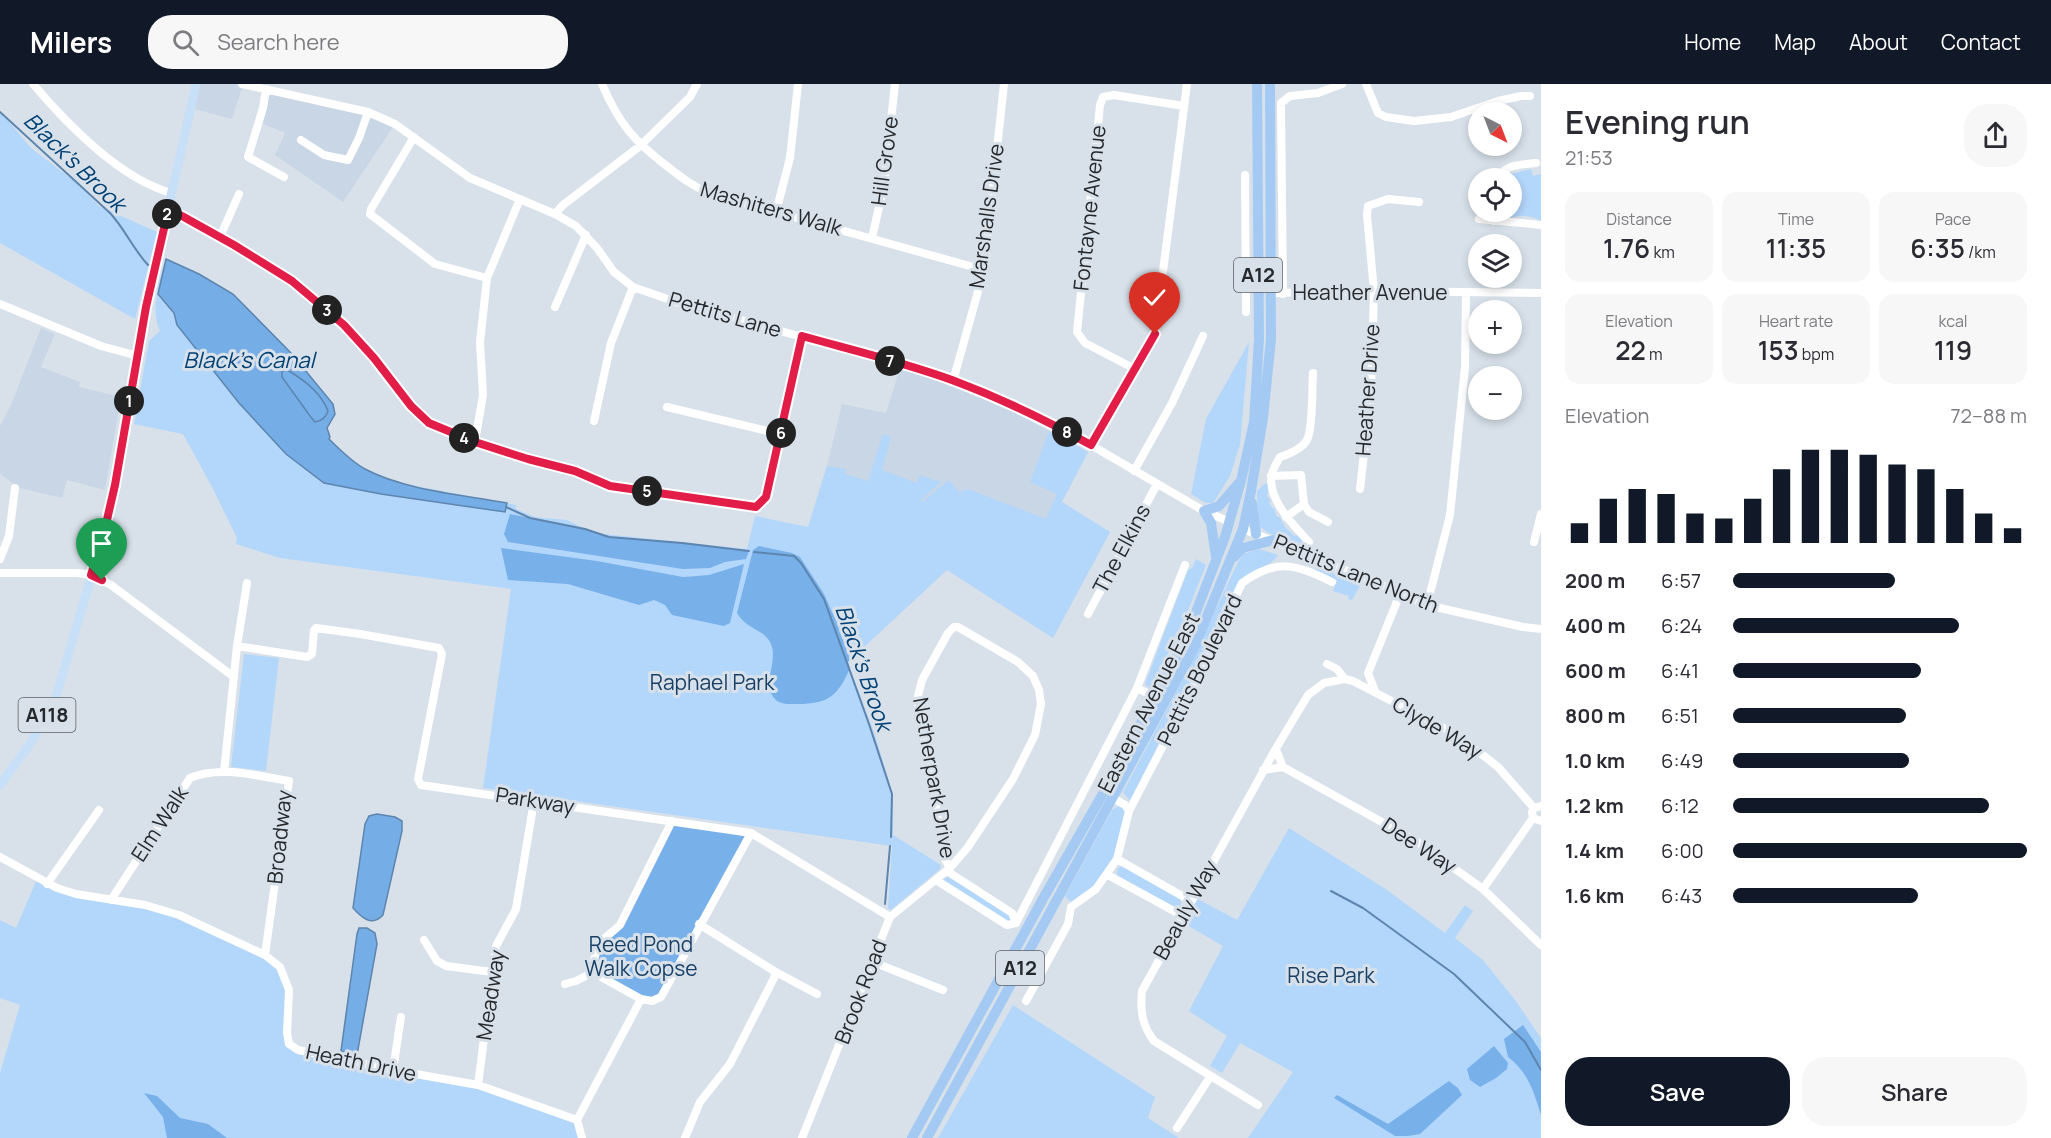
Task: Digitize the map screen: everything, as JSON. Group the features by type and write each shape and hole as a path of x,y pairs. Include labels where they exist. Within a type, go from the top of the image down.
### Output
{"highway":[{"name":"Eastern Avenue East","path":"912,1138 1184,643 1230,522 1254,422 1259,292 1257,84"},
{"name":"Eastern Avenue East","path":"927,1138 1194,648 1243,530 1269,367 1270,84"},
{"path":"1217,560 1211,523 1204,512 1219,506 1241,481"},
{"path":"1251,491 1256,534"},
{"path":"1230,522 1243,530"},
{"path":"1227,570 1241,550 1273,540"}],"main road":[{"name":"A118","path":"0,785 30,744 54,703 103,537 115,485 149,296 196,84"}],"street":[{"path":"33,84 70,124 129,174 152,187 172,193"},
{"name":"Pettits Lane","path":"242,84 368,112 395,124 470,178 555,214 576,226 615,272 633,287 699,309 900,363 953,381 1030,414 1091,445 1204,512 1230,522"},
{"name":"Mashiters Walk","path":"602,84 618,117 640,146 694,187 711,194 984,270"},
{"path":"555,214 563,205 640,146 690,97 697,84"},
{"path":"776,212 790,158 798,84"},
{"name":"Hill Grove","path":"872,238 884,185 895,84"},
{"name":"Marshalls Drive","path":"953,381 984,270 1004,84"},
{"path":"1091,445 1155,334 1187,84"},
{"path":"1283,294 1281,103 1290,96 1318,93 1341,84"},
{"path":"1366,84 1378,113 1386,117 1414,121 1451,117 1498,100 1530,96"},
{"path":"267,89 248,157 284,177"},
{"name":"Fontayne Avenue","path":"1135,369 1085,343 1077,332 1100,105 1103,97 1114,95 1184,106"},
{"path":"301,140 324,155 348,160 360,138 368,112"},
{"path":"414,137 370,214 435,264 487,278"},
{"path":"1508,168 1536,163"},
{"path":"1245,175 1246,312"},
{"path":"1245,193 1258,193"},
{"path":"220,237 239,194"},
{"path":"475,442 483,395 480,342 487,278 520,199"},
{"name":"Heather Drive","path":"1360,489 1371,391 1374,291 1368,206 1388,199 1419,202"},
{"path":"168,211 220,237 292,281 344,325 374,358 411,406 429,423 475,442 575,471 610,486 756,507 766,497 802,336"},
{"path":"1506,222 1541,225"},
{"path":"555,307 586,236"},
{"path":"594,421 611,343 633,287"},
{"name":"Heather Avenue","path":"1271,293 1374,291 1541,294"},
{"path":"1246,292 1259,292"},
{"path":"1427,605 1450,515 1465,367 1466,293"},
{"path":"0,304 101,346 138,356"},
{"path":"1134,471 1172,403 1203,336"},
{"path":"1304,553 1309,542 1286,517 1274,496 1271,476 1280,457 1293,453 1307,440 1313,373"},
{"path":"668,407 780,434"},
{"path":"1271,476 1301,475 1304,504 1309,512 1328,522"},
{"name":"The Elkins","path":"1088,614 1157,484"},
{"path":"0,559 10,530 15,488"},
{"path":"1286,517 1304,504"},
{"path":"1534,542 1541,514"},
{"path":"0,523 10,530"},
{"name":"Pettits Lane North","path":"1243,530 1273,540 1427,605 1541,630"},
{"path":"1310,571 1314,558"},
{"path":"1016,923 1137,688 1185,565"},
{"name":"Pettits Boulevard","path":"1071,907 1096,889 1108,875 1117,859 1129,811 1191,692 1242,583 1257,572 1290,565 1310,571 1332,582"},
{"path":"0,573 91,575 111,585 234,677"},
{"path":"224,772 237,646 247,583"},
{"path":"1375,691 1368,673 1400,594"},
{"name":"Brook Road","path":"802,1138 890,916 948,870 968,847 1018,771 1035,735 1041,704 1037,682 1026,668 1004,652 961,628 954,627"},
{"name":"Netherpark Drive","path":"948,870 917,700 922,680 948,633 954,627"},
{"name":"Parkway","path":"237,646 307,657 312,654 316,628 439,648 442,654 418,782 424,786 751,833 890,916"},
{"name":"Clyde Way","path":"1328,664 1349,680 1375,691 1457,735 1498,767 1538,807"},
{"path":"1349,680 1368,673"},
{"name":"Beauly Way","path":"1258,1105 1154,1041 1144,1026 1141,1012 1143,987 1263,770 1308,695 1324,683 1349,680"},
{"path":"1137,688 1155,698"},
{"path":"1263,770 1282,767 1278,752 1275,750"},
{"name":"Dee Way","path":"1282,767 1416,841 1483,889 1541,945"},
{"name":"Elm Walk","path":"111,900 190,778 201,773 224,772"},
{"name":"Broadway","path":"224,772 289,781 265,955"},
{"path":"1113,798 1125,805 1129,811"},
{"name":"Meadway","path":"478,1085 496,946 516,909 534,801"},
{"path":"1483,889 1537,819 1532,812 1538,807"},
{"path":"47,884 99,810"},
{"path":"672,821 620,925 598,944 594,961 595,971 603,978 641,999 651,1001 661,997 699,924 751,833"},
{"name":"Heath Drive","path":"0,857 47,884 76,894 145,905 178,915 265,955 280,967 289,990 287,1033 289,1044 298,1050 478,1085 577,1120"},
{"path":"1117,859 1191,901"},
{"path":"948,870 1012,913 1016,923"},
{"path":"1108,875 1183,916"},
{"path":"936,880 1007,925 1016,923 1027,928"},
{"path":"1026,1001 1068,924 1071,907 1066,908 1057,902"},
{"path":"699,924 774,971 817,994"},
{"path":"424,940 437,961 446,966 492,972"},
{"path":"873,963 943,990"},
{"path":"565,984 595,971"},
{"path":"685,1138 700,1102 730,1064 775,976 774,971"},
{"path":"582,1138 577,1120 641,999"},
{"path":"393,1070 402,1017"},
{"path":"1176,1128 1210,1077"}],"shaded area":[{"path":"196,84 243,84 232,119 191,108"},
{"path":"266,89 368,112 395,124 343,202 275,155 285,133 259,122"},
{"path":"41,328 55,334 41,367 80,382 79,387 121,397 105,490 67,480 62,498 20,488 0,474 0,426 11,405"},
{"path":"900,368 980,394 1088,452 1061,502 1110,532 1053,638 947,570 850,659 808,528 827,466 842,404 886,413"}],"green space":[{"path":"0,111 31,148 73,180 99,206 157,232 135,319 0,243"},
{"path":"1531,169 1533,176 1541,174 1541,221 1522,216 1522,171"},
{"name":"Raphael Park","path":"166,259 199,274 233,294 291,353 333,404 335,414 327,428 329,439 365,469 405,484 516,505 516,509 535,517 567,520 585,529 604,534 747,549 755,516 808,527 827,466 846,469 845,474 868,481 883,434 891,437 882,470 917,483 919,475 941,482 921,500 922,502 949,480 965,499 960,492 967,489 1046,519 1057,494 1030,482 1049,431 1088,452 1062,502 1110,532 1053,638 947,570 848,662 876,738 893,795 893,835 941,865 940,869 891,910 888,908 892,846 483,788 511,589 280,558 236,544 237,538 183,434 134,424 149,341 160,331 156,305 158,285"},
{"path":"1249,342 1240,444 1230,476 1215,500 1212,503 1206,503 1191,494 1206,419"},
{"path":"287,369 316,392 328,411 322,420 315,422 282,377 282,371"},
{"path":"1266,483 1269,485 1267,496 1277,517 1280,517 1285,527 1294,536 1297,535 1302,540 1302,544 1273,535 1258,524 1257,491"},
{"path":"510,514 585,529 609,537 749,551 746,559 725,562 710,568 683,569 508,542 504,534"},
{"path":"759,546 800,557 824,594 836,621 850,659 848,662 850,668 836,692 824,700 808,704 792,704 776,700 770,687 773,656 770,642 767,637 745,623 737,613 753,550"},
{"path":"501,548 597,561 683,577 709,575 744,564 730,623 724,626 672,615 665,605 654,600 639,605 568,584 508,580"},
{"path":"1259,549 1278,555 1270,563 1240,582 1130,801 1123,792 1182,681 1238,562 1244,554"},
{"path":"1196,559 1206,565 1186,615 1151,690 1145,684 1188,570 1192,568"},
{"path":"1317,566 1360,586 1352,600 1348,599 1349,596 1333,591 1337,580 1315,571"},
{"path":"244,654 279,658 266,771 231,767"},
{"path":"1119,806 1124,809 1126,815 1115,855 1095,885 1073,904 1065,896 1112,810"},
{"name":"Reed Pond Walk Copse","path":"672,821 751,833 668,986 652,1001 595,971 598,944 620,925"},
{"name":"Rise Park","path":"1289,828 1387,890 1445,933 1465,905 1473,911 1455,938 1483,960 1515,1000 1541,1038 1541,1138 1248,1138 1293,1072 1240,1043 1222,1073 1210,1066 1227,1036 1189,1011 1223,946 1180,921 1194,897 1237,920"},
{"path":"1122,866 1181,899 1181,906 1177,909 1117,876 1117,869"},
{"path":"948,877 1010,914 1011,920 1008,922 943,883"},
{"path":"37,879 76,894 179,915 265,955 280,967 289,990 289,1044 298,1050 478,1085 577,1120 582,1138 0,1138 0,1073 20,1005 0,998 0,920 16,928"},
{"path":"1013,1005 1155,1097 1148,1118 1179,1138 938,1138"},
{"path":"1523,1025 1541,1052 1541,1115 1533,1090 1521,1069 1508,1057 1504,1039"},
{"path":"1494,1046 1508,1063 1507,1069 1480,1087 1470,1080 1467,1069"},
{"path":"1449,1081 1458,1088 1462,1095 1420,1134 1408,1136 1395,1136 1334,1098 1337,1095 1388,1124"},
{"path":"144,1093 157,1096 180,1118 208,1124 227,1138 167,1138 163,1117"}],"water":[{"name":"Black's Canal","path":"166,259 199,274 233,294 291,353 333,404 335,414 327,428 329,439 351,459 365,469 397,482 434,491 507,503 505,512 381,494 324,483 286,454 239,403 177,325 174,313 158,294","holes":["287,370 305,382 321,398 328,411 322,420 315,422 282,377 282,371"]},
{"path":"377,814 395,817 402,821 402,831 383,915 371,921 353,908 365,824 369,816"},
{"path":"359,928 367,928 375,933 377,944 357,1055 341,1051"}],"waterway":[{"name":"Black's Brook","path":"0,112 110,213 148,265"},
{"name":"Black's Brook","path":"506,507 530,518 585,529 609,537 749,551"},
{"name":"Black's Brook","path":"754,552 794,556 824,599 892,794 891,837"},
{"name":"Black's Brook","path":"885,904 890,846"},
{"path":"1331,891 1363,908 1454,974 1525,1042 1541,1070"}],"route":[{"path":"102,580 91,575 103,537 115,485 146,307 168,211 182,216 234,245 292,281 344,325 374,358 411,406 429,423 475,442 575,471 610,486 756,507 766,497 802,336 900,363 953,381 1030,414 1091,445 1155,334"}]}
